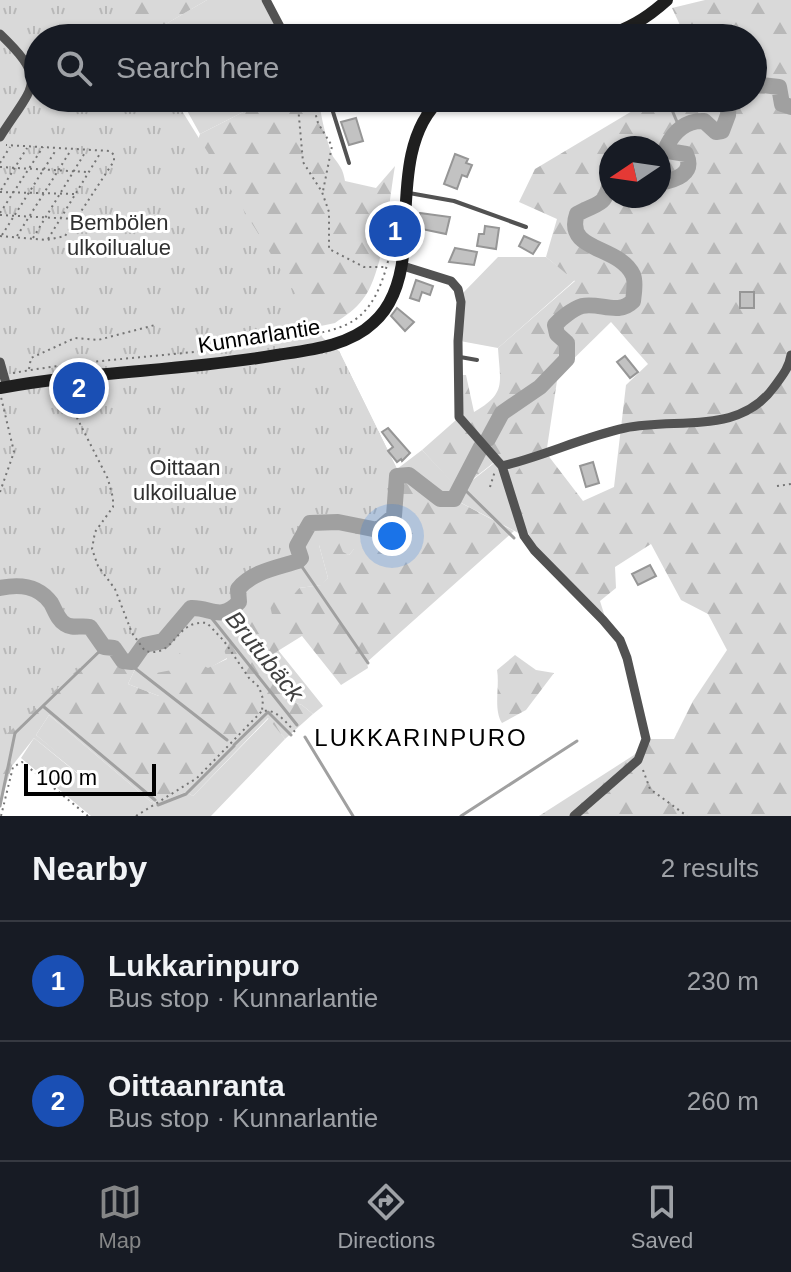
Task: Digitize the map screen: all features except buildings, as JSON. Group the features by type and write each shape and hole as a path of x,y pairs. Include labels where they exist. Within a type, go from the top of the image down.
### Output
{"main road":[{"path":"636,24 667,0"},
{"name":"Kunnarlantie","path":"3,386 222,364 336,343 360,333 374,323 391,299 403,266 407,193 415,143 428,112"}],"street":[{"path":"266,0 279,24"},
{"path":"0,34 24,61"},
{"path":"0,137 24,98"},
{"path":"403,266 451,281 458,289 461,302 459,417 502,466 524,536 620,640 627,658 644,720 646,739 640,757 618,780 574,816"},
{"path":"502,466 629,427 719,421 739,415 767,397 789,367 791,355"},
{"path":"0,362 3,386"}],"lane":[{"path":"333,112 349,163"},
{"path":"407,193 435,196 526,227"},
{"path":"458,357 477,360"}],"path":[{"path":"299,112 303,162 322,192 329,212 329,249 364,267 387,267"},
{"path":"315,112 332,146 322,192"},
{"path":"0,144 112,153 113,166 65,236 47,240 0,236"},
{"path":"11,145 0,165 88,172"},
{"path":"0,192 28,146"},
{"path":"43,147 0,214 77,219"},
{"path":"0,236 57,148"},
{"path":"17,237 72,149"},
{"path":"32,239 87,150"},
{"path":"47,240 101,151"},
{"path":"0,192 75,194"},
{"path":"0,492 14,452 3,386 29,370 236,348 338,327 354,320 373,301 387,267 395,231"},
{"path":"29,370 31,358 75,338 98,340 155,325"},
{"path":"68,389 73,410 108,479 113,498 113,507 95,532 92,549 98,566 115,589 121,609 138,641 145,651 159,653 184,627 207,623 259,687 263,699 262,711"},
{"path":"490,487 492,473 502,466"},
{"path":"777,486 791,484"},
{"path":"136,816 197,778 262,711 269,709 275,712 297,734"},
{"path":"640,757 650,789 687,816"},
{"path":"1,816 13,767 22,762 88,816"}],"green space":[{"path":"0,0 207,0 166,24 24,24"},
{"path":"0,0 114,0 129,24 24,24 24,112 183,112 323,338 339,351 397,469 390,521 371,530 320,521 302,529 295,558 240,587 236,606 214,612 192,602 177,612 164,639 152,645 143,642 132,660 112,650 96,653 0,740 0,586 20,583 28,586 61,630 87,630 98,648 105,644 93,624 67,621 48,590 35,579 0,579"},
{"path":"207,0 261,0 274,24 166,24"},
{"path":"705,0 791,0 791,816 539,816 634,755 648,739 674,739 693,701 727,650 708,614 681,600 651,544 615,567 616,588 600,601 605,617 537,549 519,517 509,483 523,463 547,454 583,501 614,487 626,385 648,364 611,322 558,374 547,448 505,462 497,460 459,490 422,450 456,420 464,417 460,405 460,375 466,375 474,412 497,393 500,370 498,348 575,281 546,257 557,219 519,202 535,169 631,112 767,112 767,24 679,24 672,8"},
{"path":"188,112 243,112 200,134"},
{"path":"243,112 321,112 329,147 345,181 376,188 395,166 376,272 363,299 354,309 335,323 235,344 197,143 200,134"},
{"path":"498,257 546,257 575,280 498,348 460,341 463,293"},
{"name":"Oittaan ulkoilualue","path":"339,351 397,469 514,531 367,662 368,668 341,685 302,636 260,662 284,699 302,705 313,714 285,739 268,718 193,796 186,792 158,804 150,801 49,715 36,735 97,784 95,787 34,738 12,766 0,804 0,400","holes":["314,510 349,514 354,549 349,555 343,552 337,538 324,538 319,545 328,578 321,585 299,588 289,601 275,595 270,606 274,623 244,591 214,618 227,659 208,668 175,651 172,670 156,673 159,696 128,684 138,663 135,649 142,638 152,645 163,641 187,610 219,596"]},
{"path":"547,448 524,536 397,469 422,450 460,490 498,460"},
{"path":"314,509 349,514 355,548 349,555 319,545 328,578 322,585 299,588 275,625 208,669 172,670 159,696 128,684 138,663 135,649 142,638 152,645 163,641 191,608 219,596"},
{"path":"278,650 323,706 313,714 302,705 284,699 259,662"},
{"path":"515,655 536,670 554,673 526,710 502,723 498,711 497,670"},
{"path":"49,715 150,801 158,804 186,792 193,796 269,718 285,739 211,816 91,816 21,758 34,738 94,787 96,785 36,735"}],"waterway":[{"path":"767,86 779,87 782,104 791,107"},
{"path":"673,112 680,129"},
{"path":"671,139 682,128 698,121 704,121 716,132 722,131 728,112"},
{"path":"671,152 686,154 688,167 682,175 671,180"},
{"path":"488,439 502,413 540,387 567,359 567,343 557,334 555,325 558,322 582,306 621,308 633,301 634,278 626,265 578,235 575,226 577,214 599,203"},
{"path":"0,588 21,586 40,592 63,622 71,626 90,627 104,647 114,648 123,661 132,662 144,645 163,641 191,608 226,611 239,602 238,589 251,578 298,561 301,558 297,546 310,523 338,522 378,530 394,516 397,476 409,475 440,499 454,499 481,447"},
{"path":"462,487 514,538"},
{"path":"298,561 368,663"},
{"name":"Brutubäck","path":"206,611 297,725"},
{"path":"0,806 15,733 104,647"},
{"name":"Brutubäck","path":"127,662 227,740"},
{"path":"44,707 155,800"},
{"name":"Brutubäck","path":"234,745 268,712 291,735"},
{"name":"Brutubäck","path":"305,737 353,816"},
{"path":"461,816 577,741"},
{"path":"158,805 186,794 234,746"}],"place":[{"name":"Lukkarinpuro","path":"395,231"},
{"name":"Oittaanranta","path":"79,388"}],"district":[{"name":"LUKKARINPURO","path":"421,737"}],"park label":[{"name":"Bembölen ulkoilualue","path":"119,234"}]}
